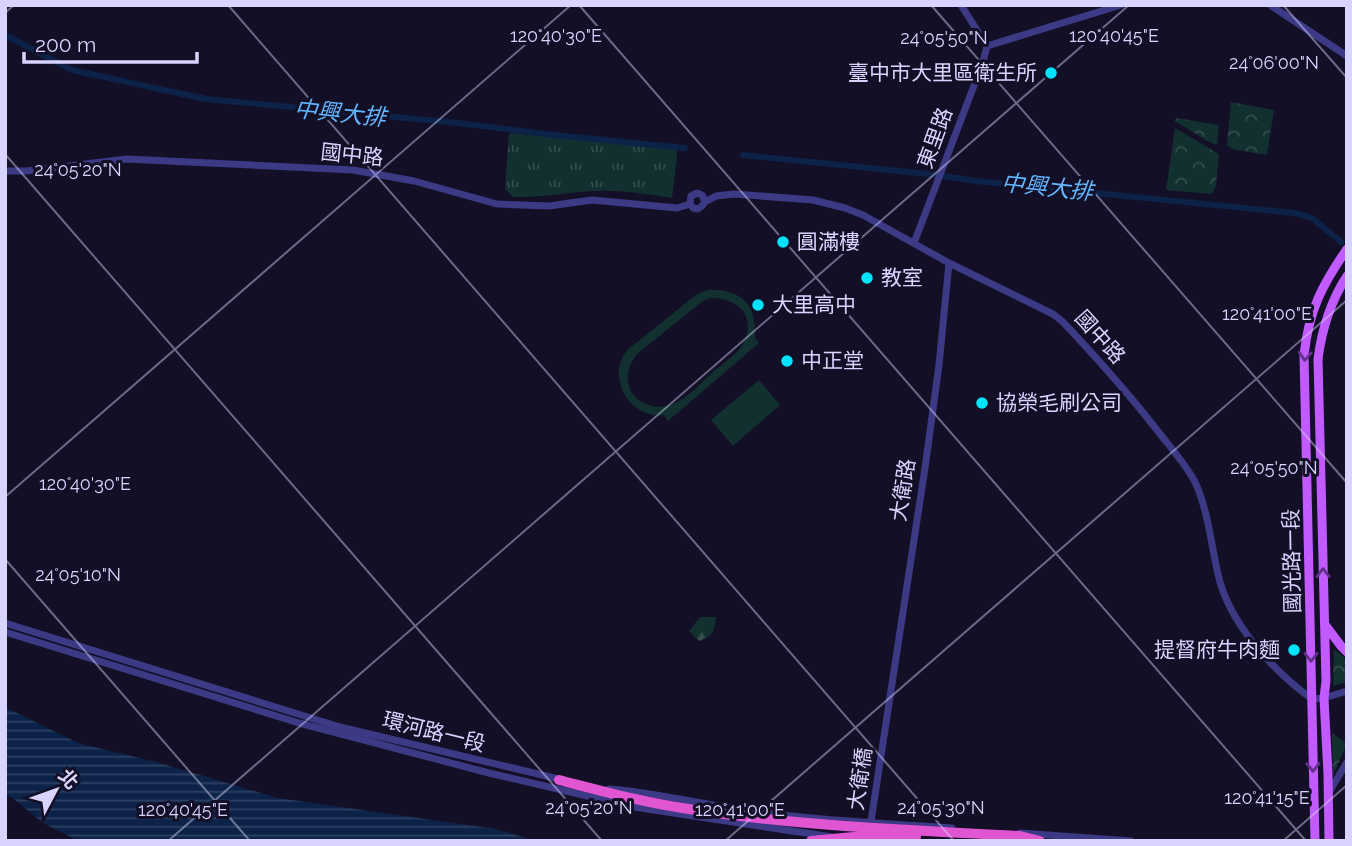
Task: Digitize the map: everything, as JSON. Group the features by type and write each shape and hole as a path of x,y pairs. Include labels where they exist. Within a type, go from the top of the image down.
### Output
{"highway":[{"path":"559,780 686,809 737,816 838,826 1020,836 1040,841"},
{"path":"811,841 875,835 1007,841"}],"main road":[{"name":"國光路一段","path":"1315,841 1304,355 1309,324 1317,300 1347,249"},
{"name":"國光路一段","path":"1329,841 1318,359 1326,317 1347,276"},
{"path":"1325,623 1347,652"}],"street":[{"path":"961,5 986,46 1121,5"},
{"path":"1270,5 1347,56"},
{"name":"東里路","path":"914,243 983,62 986,46"},
{"name":"國中路","path":"5,171 27,171 127,159 256,165 353,170 414,181 497,204 549,206 592,200 677,208 690,204"},
{"name":"國中路","path":"690,204 691,196 697,193 702,195 705,202"},
{"name":"國中路","path":"690,204 698,209 716,196 734,194 813,200 845,208 1059,318 1138,405 1181,460 1195,483 1202,503 1219,578 1231,610 1280,674 1312,699"},
{"name":"大衛路","path":"886,722 934,404 949,263"},
{"name":"環河路一段","path":"5,623 340,727 559,780 738,810 826,820 1131,841"},
{"name":"環河路一段","path":"5,632 299,723 476,769 634,807 822,835 846,841"},
{"path":"1312,699 1347,691"},
{"name":"大衛橋","path":"868,841 886,722"},
{"path":"1328,794 1347,762"}],"green space":[{"path":"1231,102 1274,110 1267,155 1232,149 1227,145"},
{"path":"1177,118 1219,125 1217,145 1175,121"},
{"path":"1175,128 1219,154 1216,185 1212,194 1166,190"},
{"path":"509,133 676,148 672,198 605,191 513,197 505,189"},
{"path":"708,290 737,295 748,305 754,319 755,338 759,343 668,421 664,415 641,411 626,397 620,384 622,358 633,345 697,294","holes":["721,299 737,305 743,311 748,325 743,344 734,355 675,403 656,407 636,398 630,389 628,375 637,354 703,301"]},
{"path":"759,380 780,405 733,446 711,420"},
{"path":"700,617 716,617 712,632 699,641 689,631"},
{"path":"1334,649 1347,660 1347,682 1333,686"},
{"path":"1332,733 1347,744 1333,775"}],"water":[{"path":"5,707 78,743 156,762 278,798 496,829 536,841 79,841 43,823 5,794"}],"waterway":[{"name":"中興大排","path":"5,35 72,70 206,99 685,148"},
{"name":"中興大排","path":"743,155 1295,213 1312,218 1341,242"}],"place":[{"name":"臺中市大里區衛生所","path":"1051,73"},
{"name":"圓滿樓","path":"783,242"},
{"name":"教室","path":"867,278"},
{"name":"大里高中","path":"758,305"},
{"name":"中正堂","path":"787,361"},
{"name":"協榮毛刷公司","path":"982,403"},
{"name":"提督府牛肉麵","path":"1294,650"}]}
